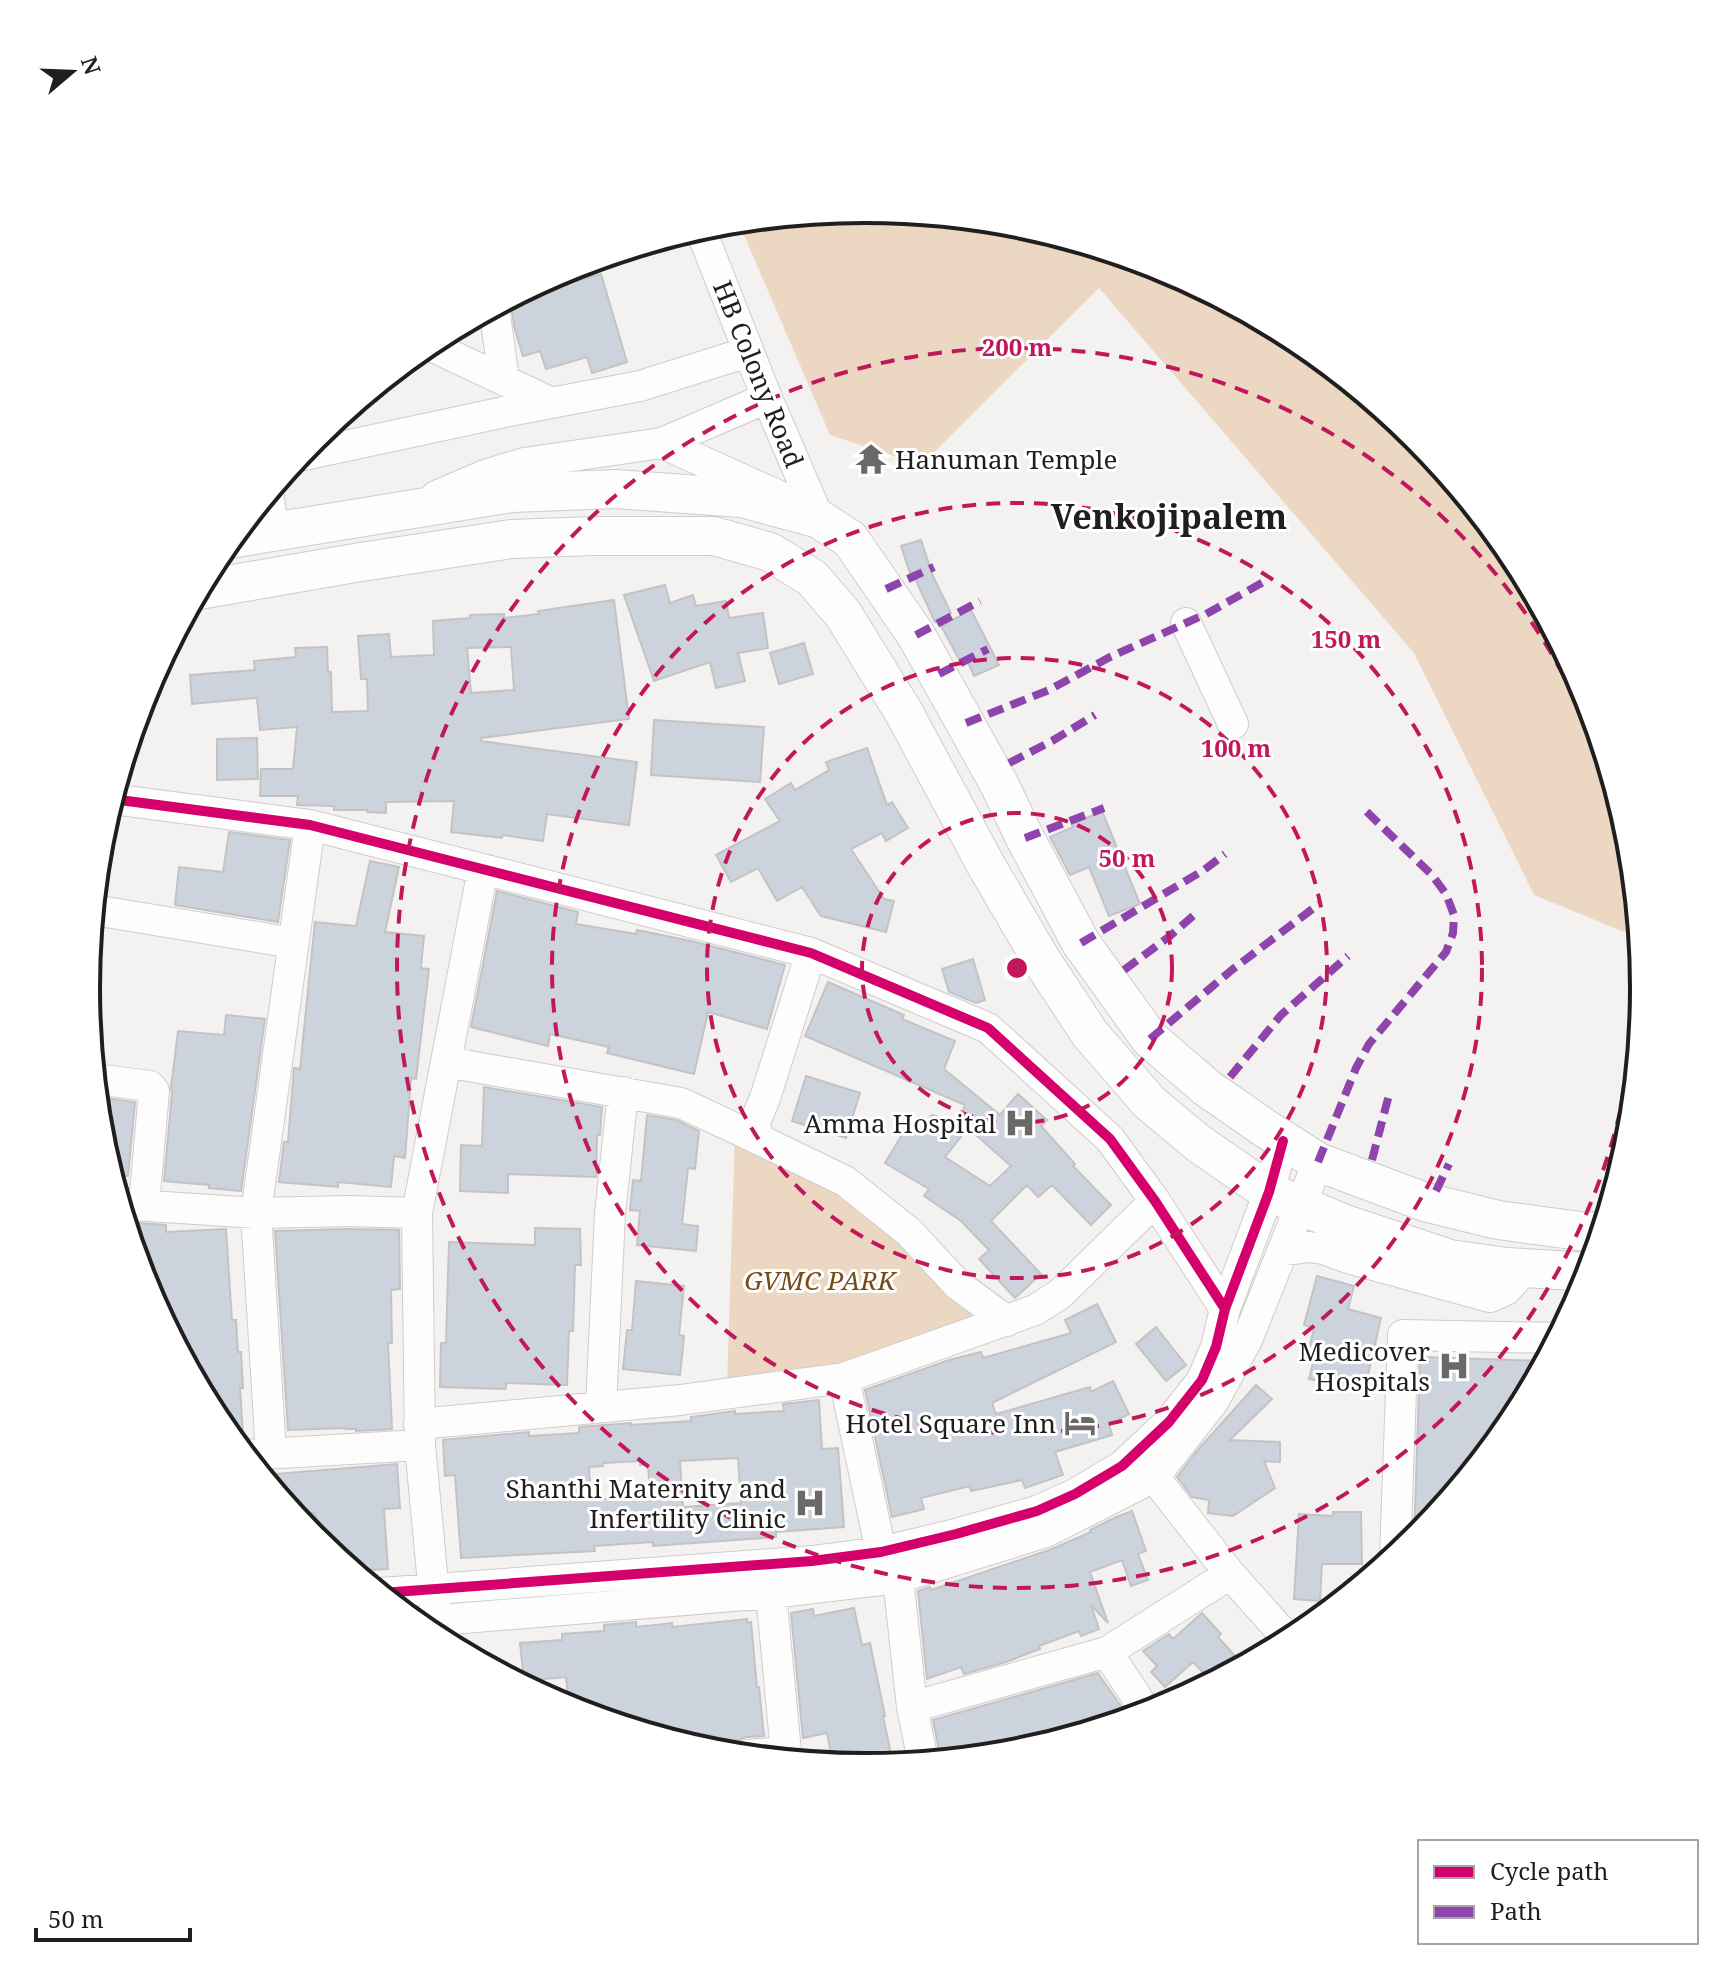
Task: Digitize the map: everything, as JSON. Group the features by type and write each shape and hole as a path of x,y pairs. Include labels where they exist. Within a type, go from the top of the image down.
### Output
{"main road":[{"path":"248,536 512,493 615,489 742,498 819,519 850,539 916,635 999,784 1081,943 1150,1039 1207,1088 1318,1162 1425,1202 1498,1220 1590,1232"},
{"path":"213,588 511,539 714,536 770,552 812,578 843,614 903,711 994,880 1042,961 1090,1034 1149,1102 1198,1143 1285,1199 1342,1223 1450,1259 1576,1271"}],"street":[{"name":"HB Colony Road","path":"705,241 819,519"},
{"path":"496,318 504,380"},
{"path":"442,351 552,403"},
{"path":"320,452 640,386 748,352"},
{"path":"406,510 459,486 524,463 662,443 767,398"},
{"path":"662,443 768,491 819,519"},
{"path":"270,507 274,532"},
{"path":"1186,623 1233,724"},
{"path":"124,801 310,825 811,953 988,1028 1110,1139 1155,1201 1225,1309"},
{"path":"310,825 256,1213 258,1454 601,1407 680,1400 844,1378 1035,1310 1060,1294 1155,1201"},
{"path":"431,1618 434,1588 419,1434 417,1213 483,869"},
{"path":"105,912 293,943"},
{"path":"758,1139 755,1122 811,953"},
{"path":"446,1062 681,1103 845,1181 909,1232 958,1285 1007,1321"},
{"path":"106,1080 150,1086 154,1091 132,1205 256,1213 417,1213"},
{"path":"601,1407 610,1214 623,1092"},
{"path":"443,1626 898,1578 1046,1532 1154,1477 1213,1402 1247,1340 1284,1250 1283,1141"},
{"path":"395,1592 812,1561 881,1552 1037,1511 1075,1494 1122,1466 1169,1422 1202,1380 1216,1347 1225,1309 1285,1199 1318,1162"},
{"path":"1284,1250 1323,1249 1490,1297 1506,1290 1526,1268"},
{"path":"1396,1539 1403,1335 1545,1338"},
{"path":"844,1378 881,1552"},
{"path":"1154,1477 1230,1574 1280,1630"},
{"path":"912,1707 1107,1652 1230,1574"},
{"path":"898,1578 912,1707 921,1750"},
{"path":"771,1593 786,1748"},
{"path":"1107,1652 1140,1702"}],"green space":[{"path":"865,223 965,230 1014,238 1063,249 1158,281 1248,325 1331,381 1406,447 1472,522 1528,606 1572,695 1604,790 1615,839 1628,933 1534,895 1414,653 1099,288 921,465 830,435 743,234"},
{"name":"GVMC PARK","path":"735,1134 841,1183 999,1320 857,1365 727,1386"}],"building":[{"path":"601,274 627,362 592,373 587,357 546,369 540,351 523,356 512,310 567,283"},
{"path":"921,540 933,576 951,613 935,622 910,573 901,546"},
{"path":"665,585 670,603 693,595 696,606 726,601 729,618 763,613 768,648 738,653 745,681 716,688 710,662 654,681 624,595"},
{"path":"614,600 629,719 481,738 481,741 637,762 629,825 547,814 543,841 503,835 502,838 451,832 454,801 386,802 386,813 297,805 298,796 260,796 261,769 293,769 297,727 260,730 257,698 192,704 190,675 255,670 254,661 296,657 295,648 327,647 332,712 368,711 367,679 361,679 358,636 389,634 391,657 434,655 433,621 470,618 470,615 504,614 504,618 539,614 538,611","holes":["511,647 514,690 471,693 467,648"]},
{"path":"971,610 999,665 974,676 966,658 960,661 941,626"},
{"path":"804,643 813,674 779,684 770,653"},
{"path":"654,720 764,727 760,782 651,775"},
{"path":"257,738 258,779 217,780 217,739"},
{"path":"867,748 887,805 892,802 908,828 886,841 882,833 851,849 884,899 894,901 886,932 821,916 802,887 777,901 758,868 731,882 716,855 780,821 765,799 791,783 795,790 829,770 826,762"},
{"path":"1102,811 1140,904 1109,916 1089,867 1070,875 1050,837"},
{"path":"229,832 290,840 278,922 175,905 179,867 223,872"},
{"path":"370,861 399,867 385,932 424,936 421,968 429,969 416,1079 411,1078 405,1158 394,1156 391,1187 338,1182 338,1187 279,1182 284,1142 288,1142 294,1068 300,1069 315,922 356,926"},
{"path":"497,891 578,912 576,924 636,934 637,930 785,965 767,1029 708,1012 694,1074 607,1053 609,1047 550,1034 548,1046 471,1027"},
{"path":"973,959 985,1000 976,1003 949,992 942,969"},
{"path":"828,982 955,1041 944,1069 1000,1115 1018,1094 1047,1120 1041,1126 1075,1164 1073,1166 1111,1205 1091,1225 1052,1185 1038,1197 1027,1185 991,1221 1041,1274 1015,1298 979,1259 989,1250 961,1221 924,1196 929,1189 885,1163 908,1125 919,1132 932,1115 966,1126 959,1120 965,1105 805,1036","holes":["968,1128 1011,1166 990,1186 945,1157"]},
{"path":"226,1015 265,1019 241,1191 164,1181 178,1031 224,1035"},
{"path":"806,1076 860,1093 846,1138 792,1121"},
{"path":"484,1087 602,1107 600,1135 597,1135 596,1177 508,1174 508,1193 460,1191 461,1145 482,1146"},
{"path":"109,1099 135,1102 128,1176 124,1176"},
{"path":"647,1115 676,1120 699,1131 695,1169 688,1168 682,1224 698,1226 696,1251 637,1245 640,1211 630,1210 633,1180 641,1181"},
{"path":"138,1223 166,1225 166,1232 226,1229 232,1320 236,1320 238,1352 241,1352 243,1388 240,1388 243,1433 202,1370 179,1326 158,1281"},
{"path":"535,1228 580,1229 581,1265 575,1265 567,1385 506,1383 506,1389 440,1387 441,1343 446,1343 449,1242 535,1245"},
{"path":"399,1230 400,1289 391,1290 392,1343 388,1343 392,1429 288,1430 275,1231"},
{"path":"1317,1276 1354,1286 1348,1309 1381,1318 1368,1375 1376,1377 1372,1394 1309,1379 1313,1363 1306,1361 1314,1328 1304,1325"},
{"path":"636,1281 684,1286 679,1335 684,1336 680,1375 623,1369 627,1330 632,1330"},
{"path":"1097,1304 1116,1342 992,1403 996,1414 1090,1387 1091,1392 1113,1381 1129,1414 1109,1424 1112,1435 1055,1452 1063,1475 1025,1488 1022,1480 971,1491 970,1486 921,1498 924,1509 892,1517 865,1390 949,1360 981,1352 983,1358 1071,1333 1065,1320"},
{"path":"1156,1327 1186,1365 1166,1381 1136,1344"},
{"path":"1420,1357 1533,1361 1472,1454 1415,1520"},
{"path":"1256,1385 1272,1399 1230,1440 1280,1442 1280,1462 1264,1461 1275,1488 1233,1516 1208,1513 1209,1500 1192,1497 1177,1477"},
{"path":"819,1400 822,1449 838,1448 844,1527 776,1532 776,1537 653,1546 653,1542 594,1546 595,1551 461,1558 455,1475 445,1476 443,1440 529,1432 529,1436 579,1433 579,1427 691,1421 691,1417 735,1411 735,1414 784,1411 783,1404","holes":["738,1458 741,1503 683,1507 680,1461","640,1461 640,1465 648,1465 650,1496 591,1500 589,1467"]},
{"path":"397,1464 400,1508 384,1509 388,1569 369,1570 324,1529 316,1520 315,1513 310,1513 275,1474"},
{"path":"1132,1511 1146,1551 1138,1554 1148,1580 1131,1586 1122,1560 1090,1572 1108,1623 1091,1605 1099,1629 1081,1636 1079,1631 1006,1662 964,1674 961,1667 927,1679 918,1591 930,1587 931,1590 1052,1549"},
{"path":"1333,1512 1361,1512 1362,1564 1322,1564 1320,1601 1294,1599 1299,1514 1333,1516"},
{"path":"854,1608 862,1645 870,1643 890,1752 831,1752 827,1733 803,1738 791,1613 813,1609 814,1616"},
{"path":"1202,1613 1236,1657 1204,1674 1193,1662 1165,1687 1151,1672 1157,1666 1143,1651 1169,1634 1173,1639"},
{"path":"747,1619 747,1623 751,1622 764,1736 735,1741 667,1727 568,1693 566,1677 539,1680 523,1672 520,1643 562,1640 562,1634 604,1631 604,1625 636,1622 636,1627 672,1623 672,1627"},
{"path":"1098,1673 1122,1708 1063,1727 1014,1738 939,1749 933,1720"}],"marked path":[{"path":"886,589 934,567"},
{"path":"966,723 1049,690 1110,657 1206,614 1269,579"},
{"path":"916,635 980,601"},
{"path":"939,674 988,649"},
{"path":"1009,763 1095,715"},
{"path":"1025,838 1104,808"},
{"path":"1318,1162 1356,1068 1369,1044 1446,952 1453,933 1454,915 1446,894 1432,875 1366,811"},
{"path":"1081,943 1204,870 1225,854"},
{"path":"1150,1039 1233,969 1319,904"},
{"path":"1124,970 1194,915"},
{"path":"1230,1077 1281,1015 1348,956"},
{"path":"1372,1160 1390,1091"},
{"path":"1436,1191 1449,1164"}],"cycle path":[{"path":"124,801 310,825 811,953 988,1028 1110,1139 1155,1201 1225,1309"},
{"path":"395,1592 812,1561 881,1552 1037,1511 1075,1494 1122,1466 1169,1422 1202,1380 1269,1192 1283,1141"}],"place":[{"name":"Hanuman Temple","path":"871,459"},
{"name":"Amma Hospital","path":"1020,1123"},
{"name":"Medicover Hospitals","path":"1454,1366"},
{"name":"Hotel Square Inn","path":"1080,1423"},
{"name":"Shanthi Maternity and Infertility Clinic","path":"810,1503"}],"district":[{"name":"Venkojipalem","path":"1169,516"}]}
